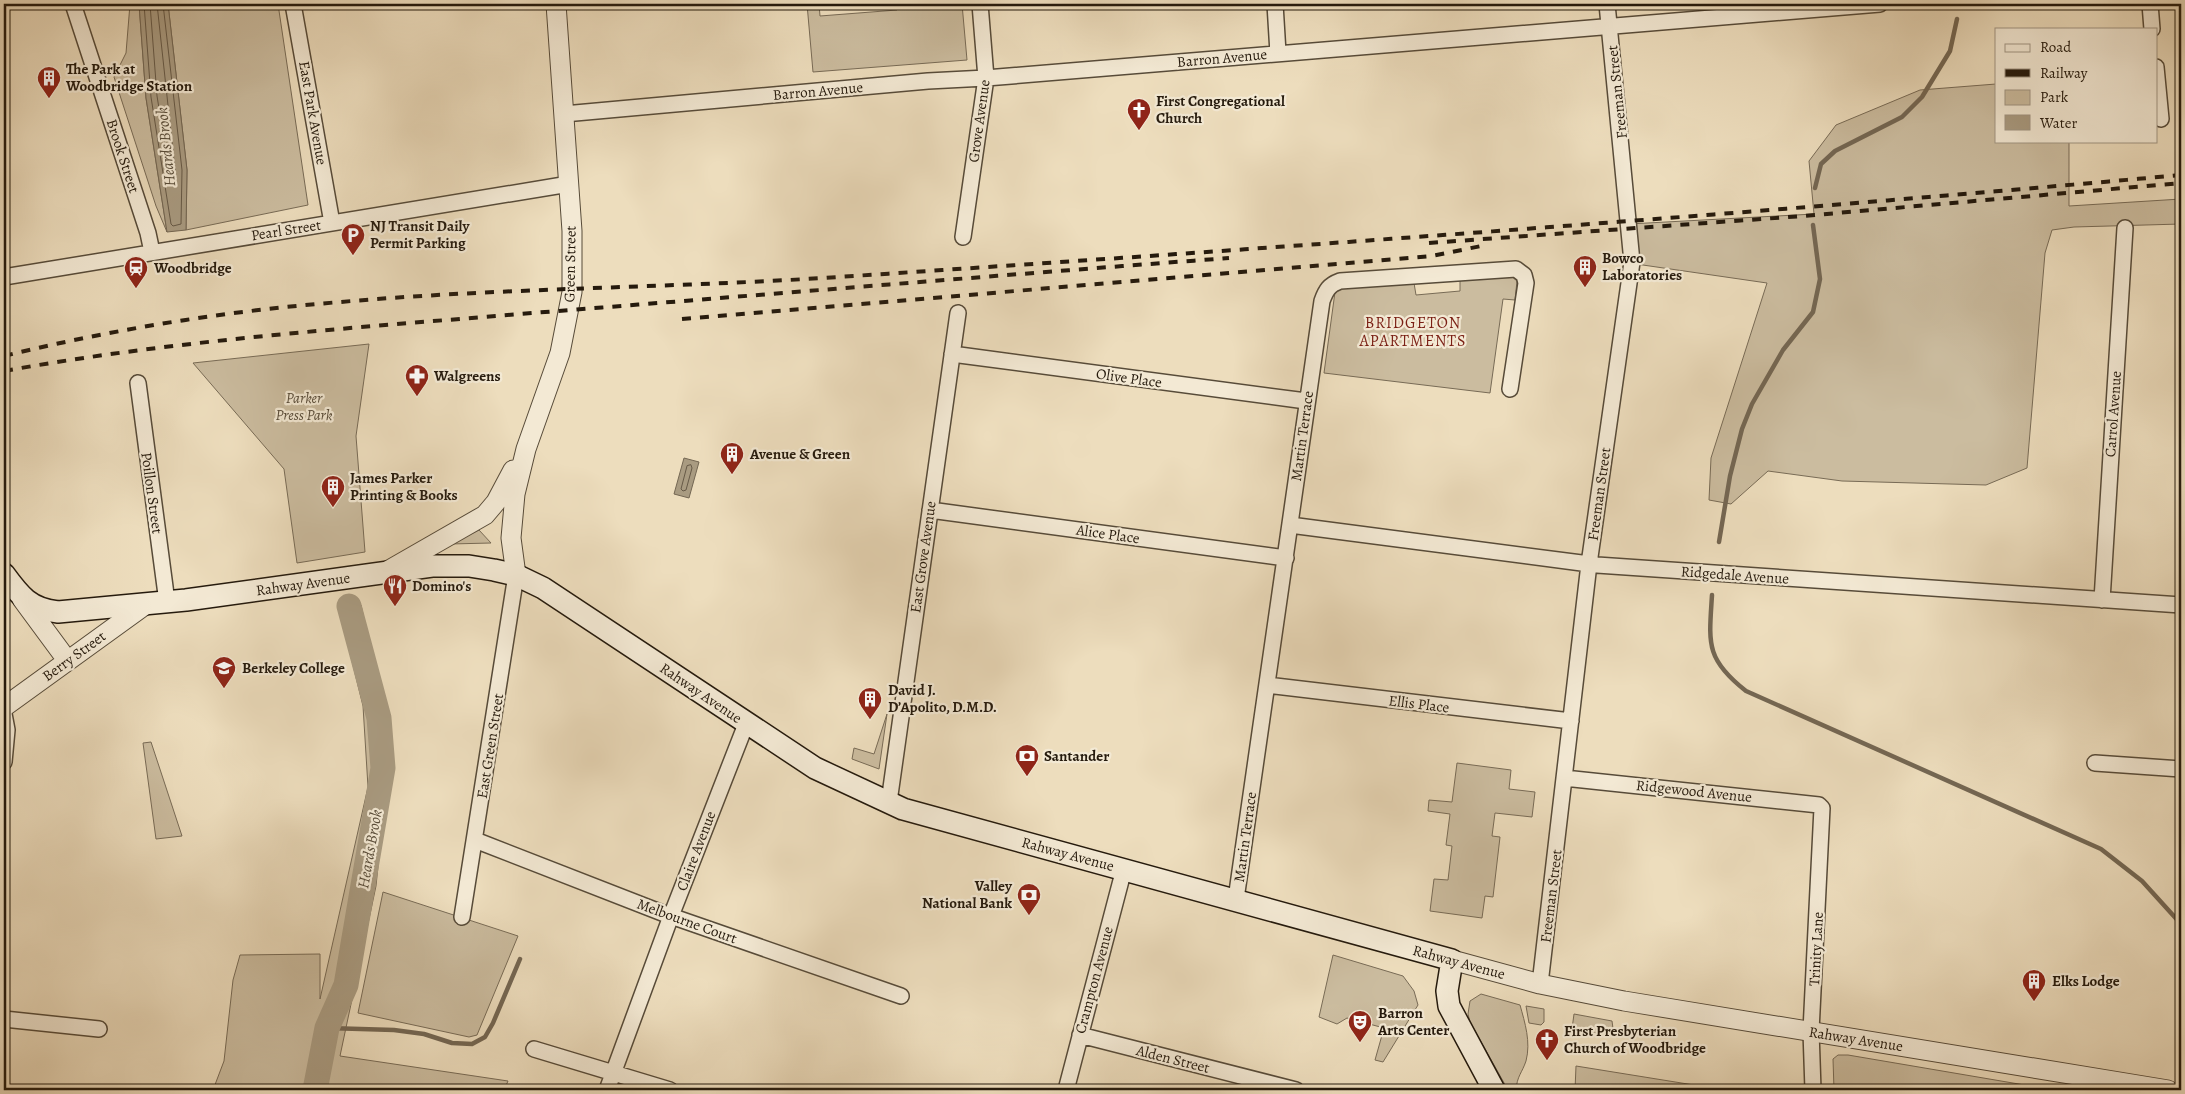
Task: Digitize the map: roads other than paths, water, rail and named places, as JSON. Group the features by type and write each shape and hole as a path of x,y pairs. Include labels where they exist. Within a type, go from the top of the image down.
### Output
{"main road":[{"name":"Rahway Avenue","path":"22,599 35,607 58,612 145,605 418,568 457,566 481,568 516,575 543,588 815,768 903,809 1452,960"},
{"path":"4,574 22,599"},
{"path":"1452,960 1447,991 1449,1006 1494,1090"}],"street":[{"name":"Brook Street","path":"73,4 148,234 152,252"},
{"name":"East Park Avenue","path":"293,4 332,223"},
{"name":"Green Street","path":"516,575 511,538 518,480 532,433 556,367 570,312 573,266 556,4"},
{"name":"Grove Avenue","path":"963,237 986,78 980,4"},
{"path":"1275,4 1278,53"},
{"name":"Freeman Street","path":"1540,984 1589,564 1632,262 1607,4"},
{"name":"Barron Avenue","path":"564,114 928,81 986,78 1880,4"},
{"path":"2150,4 2152,28"},
{"path":"2158,88 2161,119"},
{"name":"Pearl Street","path":"4,277 569,184"},
{"name":"Carrol Avenue","path":"2102,600 2125,228"},
{"name":"Martin Terrace","path":"1236,900 1286,558 1306,402 1322,301 1330,284 1340,281 1505,268 1516,269 1524,275 1526,283 1510,389"},
{"name":"East Grove Avenue","path":"889,802 958,313"},
{"name":"Olive Place","path":"952,354 1306,402"},
{"name":"Poillon Street","path":"138,384 167,602"},
{"path":"384,573 485,515 501,494 532,433"},
{"name":"Alice Place","path":"930,510 1286,558"},
{"name":"Ridgedale Avenue","path":"1290,525 1589,564 2181,605"},
{"name":"East Green Street","path":"462,918 516,575"},
{"path":"22,599 67,660"},
{"name":"Berry Street","path":"4,707 145,605"},
{"name":"Ellis Place","path":"1267,685 1571,721"},
{"path":"4,714 7,730 4,762"},
{"name":"Claire Avenue","path":"607,1090 671,916 746,724"},
{"path":"2095,763 2181,769"},
{"name":"Ridgewood Avenue","path":"1564,778 1819,805 1822,808"},
{"name":"Trinity Lane","path":"1813,1090 1812,1031 1822,808"},
{"name":"Melbourne Court","path":"475,840 671,916 901,996"},
{"name":"Crampton Avenue","path":"1066,1090 1124,869"},
{"name":"Rahway Avenue","path":"1452,960 1540,984 1624,1001 2168,1090"},
{"path":"4,1019 99,1029"},
{"name":"Alden Street","path":"1080,1035 1296,1090"},
{"path":"534,1049 670,1090"}],"water":[{"path":"139,4 168,4 187,170 186,230 167,232 146,98"},
{"path":"684,458 699,462 689,498 674,494"}],"waterway":[{"path":"1815,188 1821,164 1835,151 1902,117 1922,97 1950,51 1957,19"},
{"path":"1719,542 1730,476 1742,429 1752,404 1783,350 1813,312 1820,279 1813,225"},
{"path":"1712,595 1710,626 1712,649 1723,669 1746,691 2101,849 2142,881 2181,924"},
{"name":"Heards Brook","path":"315,1090 327,1028 346,985 383,768 379,718 349,606"},
{"path":"327,1028 394,1030 424,1034 452,1043 472,1044 485,1037 493,1023 520,959"}],"railway":[{"path":"4,356 87,337 171,322 255,310 400,297 823,278 1163,255 1672,218 2181,175"},
{"path":"1429,243 1803,216 2181,183"},
{"path":"682,319 1432,256 1486,245"},
{"path":"4,371 138,350 273,335 1229,258"}],"place":[{"name":"The Park at Woodbridge Station","path":"49,99"},
{"name":"First Congregational Church","path":"1139,131"},
{"name":"NJ Transit Daily Permit Parking","path":"353,256"},
{"name":"Bowco Laboratories","path":"1585,288"},
{"name":"Woodbridge","path":"136,289"},
{"name":"Walgreens","path":"417,397"},
{"name":"Avenue & Green","path":"732,475"},
{"name":"James Parker Printing & Books","path":"333,508"},
{"name":"Domino's","path":"395,607"},
{"name":"Berkeley College","path":"224,689"},
{"name":"David J. D’Apolito, D.M.D.","path":"870,720"},
{"name":"Santander","path":"1027,777"},
{"name":"Valley National Bank","path":"1029,916"},
{"name":"Elks Lodge","path":"2034,1002"},
{"name":"Barron Arts Center","path":"1360,1043"},
{"name":"First Presbyterian Church of Woodbridge","path":"1547,1061"}],"district":[{"name":"BRIDGETON APARTMENTS","path":"1413,331"}],"park label":[{"name":"Parker Press Park","path":"304,406"}]}
